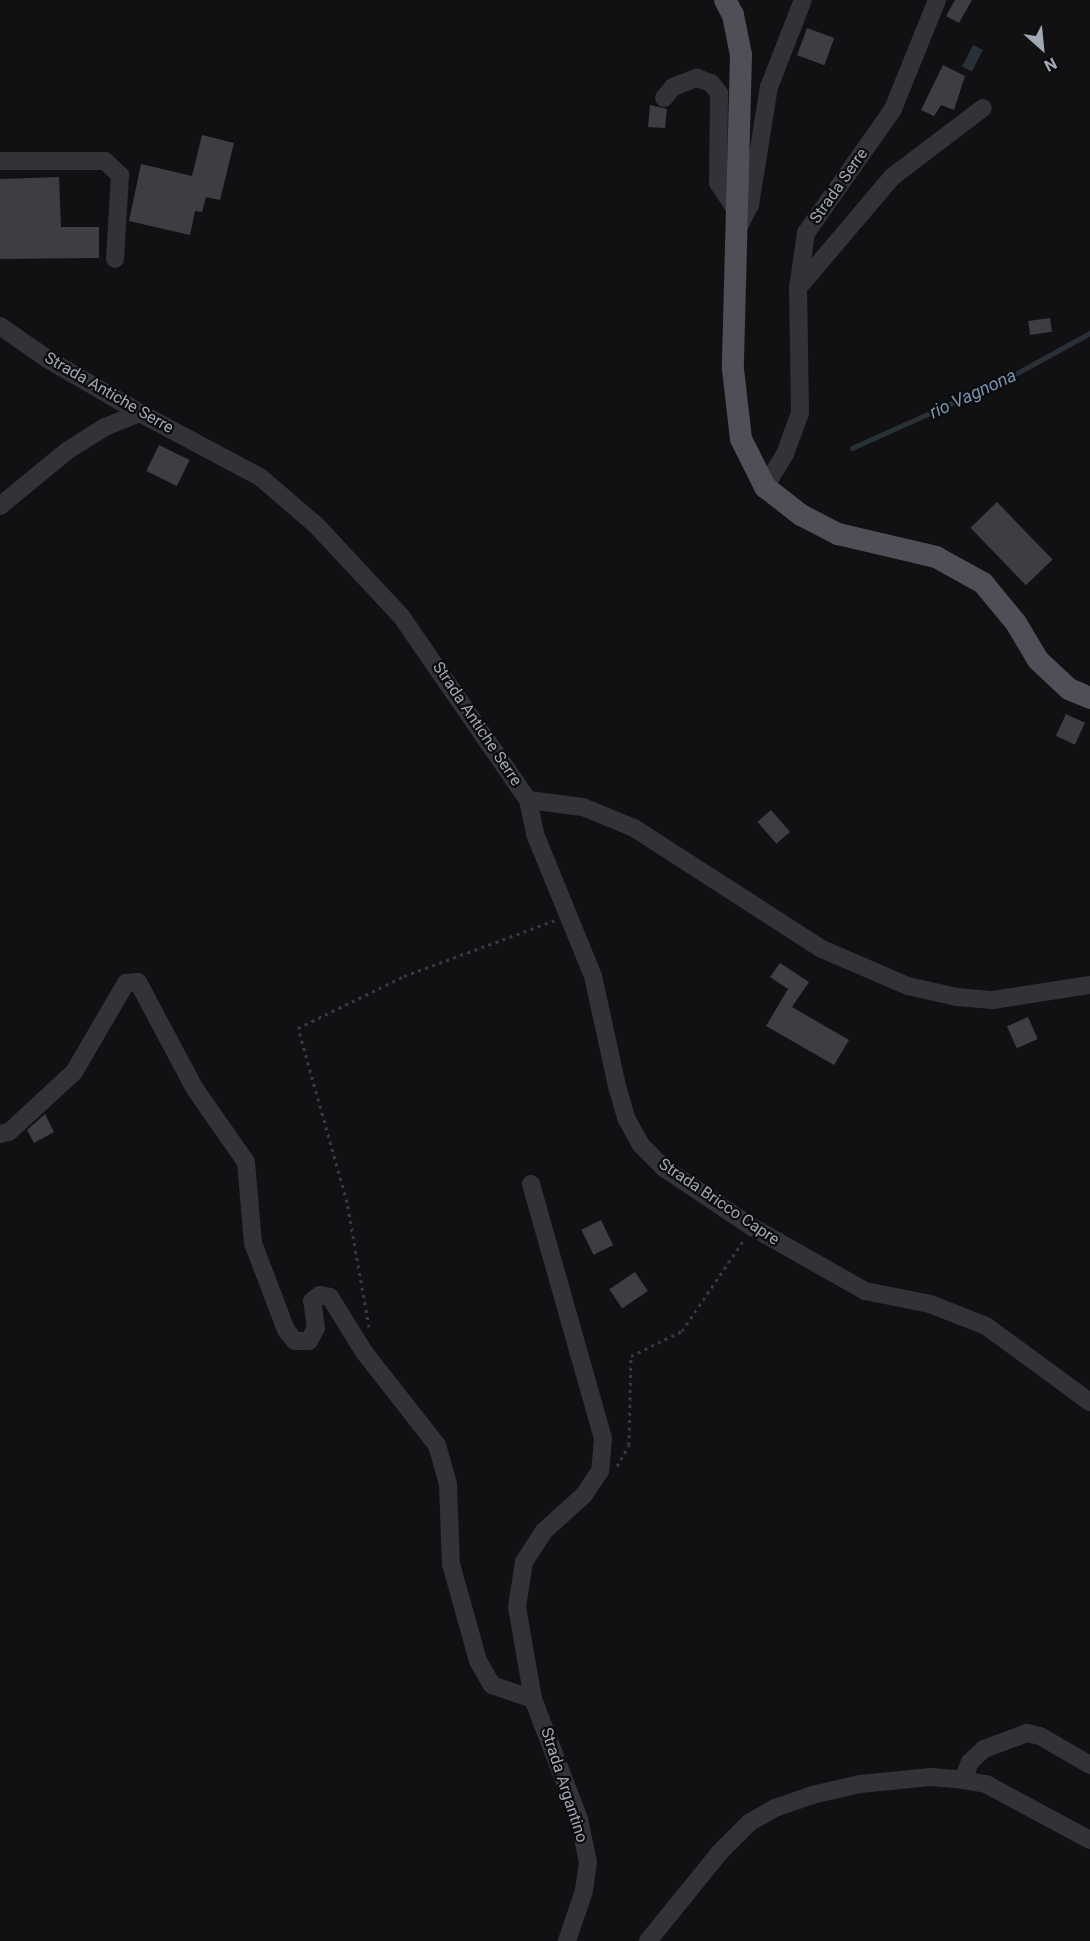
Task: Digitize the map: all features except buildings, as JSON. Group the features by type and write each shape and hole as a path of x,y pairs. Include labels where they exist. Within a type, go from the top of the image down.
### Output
{"main road":[{"path":"725,0 733,15 741,55 733,369 741,439 765,487 801,515 838,534 936,557 983,583 1016,623 1038,660 1069,689 1090,698"}],"street":[{"path":"664,98 673,87 697,78 711,83 719,93 718,183 736,221 750,205 769,87 803,0"},
{"name":"Strada Serre","path":"765,487 785,454 800,413 798,288 806,233 893,109 937,0"},
{"path":"798,288 892,177 983,108"},
{"path":"0,161 105,161 120,175 115,259"},
{"name":"Strada Antiche Serre","path":"0,326 140,413 260,477 316,525 401,616 528,800 583,807 634,828 822,949 908,986 957,997 993,1000 1090,985"},
{"path":"0,506 67,451 105,427 140,413"},
{"name":"Strada Bricco Capre","path":"528,800 536,834 593,976 626,1118 641,1145 664,1168 752,1227 864,1292 930,1304 986,1326 1090,1402"},
{"path":"0,1134 9,1132 74,1072 126,983 138,982 195,1089 246,1162 252,1243 286,1330 295,1341 309,1341 316,1328 312,1302 320,1295 330,1297 364,1352 437,1445 448,1484 451,1564 478,1661 492,1685 533,1699"},
{"name":"Strada Argantino","path":"531,1184 603,1439 600,1471 584,1495 544,1531 524,1562 517,1607 533,1699 579,1819 588,1862 584,1891 567,1941"},
{"path":"963,1780 970,1762 984,1749 1026,1733 1040,1736 1090,1765"},
{"path":"648,1941 720,1852 750,1822 775,1808 860,1784 931,1776 986,1784 1090,1840"}],"path":[{"path":"372,1335 363,1305 356,1244 298,1028 432,964 568,916"},
{"path":"616,1468 629,1445 631,1356 682,1331 752,1227"}],"shaded area":[{"path":"973,45 983,50 972,71 962,66"}],"waterway":[{"name":"rio Vagnona","path":"852,448 1008,378 1090,333"}]}
